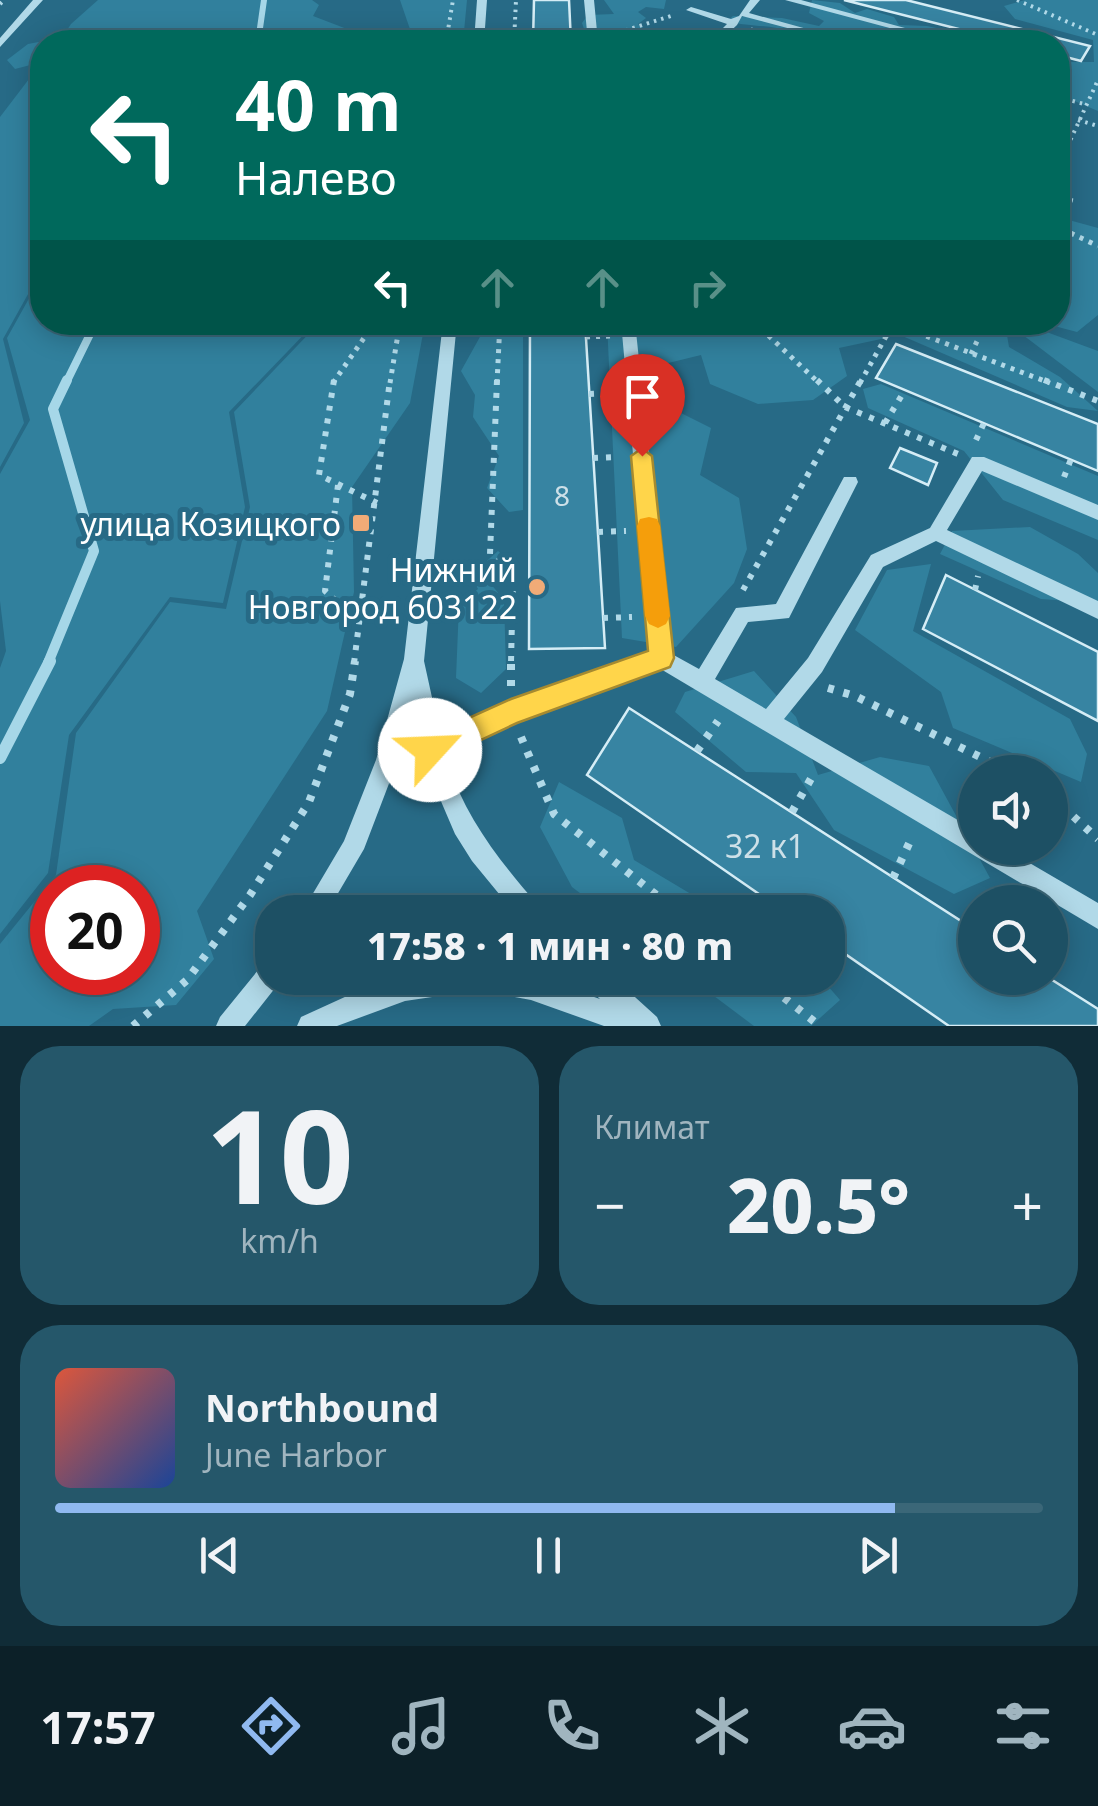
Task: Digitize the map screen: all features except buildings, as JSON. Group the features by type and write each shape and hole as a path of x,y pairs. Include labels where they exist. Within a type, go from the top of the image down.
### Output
{"street":[{"path":"0,44 38,0"},
{"path":"479,30 482,0"},
{"path":"589,0 592,30"},
{"path":"727,30 755,0"},
{"path":"790,0 906,30"},
{"path":"691,10 734,23"},
{"path":"742,14 803,30"},
{"path":"324,895 352,849 388,760 414,659 449,335"},
{"path":"629,335 661,658"},
{"path":"772,720 877,562 936,534 978,462 1098,513"},
{"path":"702,683 744,614 782,612 850,482"},
{"path":"936,534 1098,610"},
{"path":"430,750 511,712 661,658"},
{"path":"661,658 958,833"},
{"path":"414,659 430,750 453,814 486,866 512,895"},
{"path":"1011,865 1098,917"},
{"path":"310,1026 390,993 468,979 534,989 638,1026"},
{"path":"230,1026 255,994"},
{"path":"615,995 649,1026"}],"path":[{"path":"448,30 453,0"},
{"path":"515,30 516,0"},
{"path":"1017,0 1098,35"},
{"path":"628,30 691,10"},
{"path":"1070,138 1098,80"},
{"path":"1070,101 1084,104"},
{"path":"1078,120 1098,126"},
{"path":"1070,233 1098,246"},
{"path":"366,335 334,382 319,476 376,503"},
{"path":"133,1026 187,980 250,895 309,802 350,694 398,335"},
{"path":"499,335 490,554 512,576 511,712 554,814 656,895"},
{"path":"768,335 846,407 978,462"},
{"path":"741,594 885,335"},
{"path":"922,335 1098,401"},
{"path":"970,354 980,335"},
{"path":"885,424 904,390"},
{"path":"338,484 325,591 360,622"},
{"path":"802,680 854,696 982,755"},
{"path":"792,812 825,752"},
{"path":"1068,808 1098,839"},
{"path":"894,878 924,812"},
{"path":"781,995 820,1026"}],"shaded area":[{"path":"98,0 312,0 319,5 313,16 347,29 67,30"},
{"path":"400,0 467,0 464,30 410,30"},
{"path":"604,0 666,0 664,9 646,7 638,12 646,18 638,24 646,30 584,30 582,23 588,15 614,14"},
{"path":"812,0 840,3 855,13 867,9 894,17 899,25 946,30 785,30 727,21 733,16 782,18 819,26 824,21 809,13"},
{"path":"1025,0 1098,0 1098,111 1070,99 1070,62 1094,62 1093,40 1070,34 1070,30 1015,19 1004,6"},
{"path":"28,44 30,65 15,69 7,60"},
{"path":"30,78 30,291 3,339 24,423 0,467 0,117"},
{"path":"1070,220 1098,228 1098,315 1077,332 1070,330"},
{"path":"30,297 30,335 303,335 229,412 245,507 223,603 170,597 69,735 49,865 30,865 30,896 0,934 0,668 6,651 0,601 0,474 30,420 7,338"},
{"path":"308,335 423,335 410,403 352,487 354,592 327,711 197,911 214,959 176,1005 113,1009 89,1026 0,1026 0,944 30,907 30,995 160,995 160,865 57,865 76,733 170,602 226,609 250,507 234,412"},
{"path":"481,335 523,335 523,510 509,512 487,488 499,456 473,417 475,395 461,371"},
{"path":"608,335 900,335 839,348 847,376 813,400 758,404 710,384 701,355 656,366 669,407 711,428 700,475 739,498 747,549 734,583 676,647 622,638"},
{"path":"900,335 1007,335 1009,347 1060,377 1098,411 1067,407"},
{"path":"1023,335 1055,335 1098,351 1098,392"},
{"path":"881,384 1098,476 1098,540 1003,500 964,451 868,408 863,389"},
{"path":"1030,527 1078,554 1098,573 1098,603 1041,599 940,554 952,531"},
{"path":"498,551 514,565 490,583 504,600 506,669 481,693 456,678 459,605 478,589 471,575"},
{"path":"931,564 913,631 1070,719 1087,754 1081,782 1068,777 1068,755 1017,755 953,728 941,692 855,630 887,570"},
{"path":"754,671 796,717 818,775 880,757 929,766 958,819 958,865 983,865 990,878 974,885 958,885 954,894 834,830 796,773 746,772 675,712 685,692"},
{"path":"559,782 622,818 634,860 693,895 583,895 572,887 540,827"},
{"path":"713,995 836,995 840,1000 811,1026 754,1026"}],"waterway":[{"path":"260,30 264,0"},
{"path":"66,383 90,335"},
{"path":"48,663 94,551 53,409 67,380"},
{"path":"0,758 50,661"}],"slow traffic":[{"path":"649,526 658,616"}],"place":[{"name":"улица Козицкого","path":"361,523"},
{"name":"Нижний Новгород 603122","path":"537,587"}],"route":[{"path":"430,750 511,712 661,658 642,456"}]}
